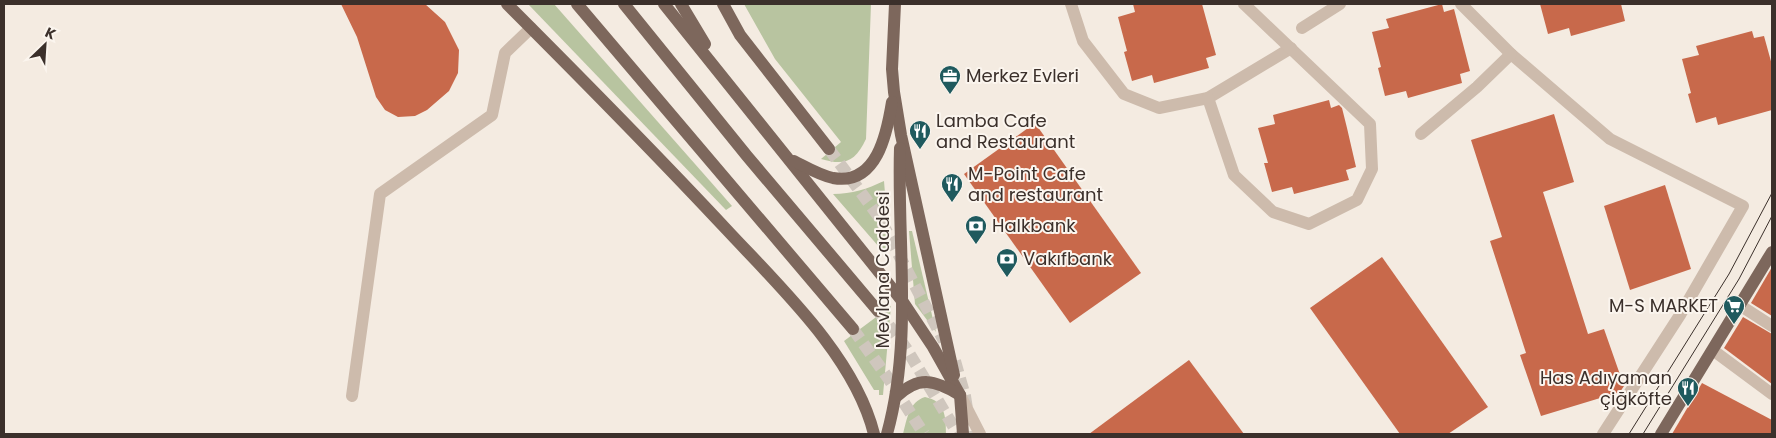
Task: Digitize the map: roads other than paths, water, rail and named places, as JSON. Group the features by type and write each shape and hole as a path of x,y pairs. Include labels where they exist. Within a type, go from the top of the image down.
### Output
{"main road":[{"path":"507,4 699,200 814,328 842,364 868,413 874,434"},
{"path":"577,4 853,329"},
{"path":"624,4 747,156 878,311"},
{"path":"664,4 903,302 934,347 960,394"},
{"path":"680,4 743,102"},
{"path":"723,4 740,35 829,149"},
{"name":"Mevlana Caddesi","path":"895,4 892,59 894,92 901,135 960,394 963,434"},
{"path":"790,159 820,174 834,178 846,179 859,174 879,154 889,120 894,92"},
{"name":"Mevlana Caddesi","path":"887,434 896,397 903,338 900,199 901,135"},
{"path":"1661,434 1771,258"},
{"path":"896,397 905,388 927,381 944,385 960,394"}],"street":[{"path":"1071,4 1083,41 1124,94 1159,108 1208,98 1291,48"},
{"path":"1208,98 1234,175 1273,212 1309,224 1357,200 1372,168 1370,124 1244,4"},
{"path":"1302,28 1340,4"},
{"path":"1461,4 1511,54 1610,139 1743,206 1680,315 1603,434"},
{"path":"352,396 380,194 492,115 506,54 531,28"},
{"path":"1421,134 1477,87 1511,54"},
{"path":"1742,306 1772,326"},
{"path":"1714,351 1772,394"},
{"path":"960,394 980,434"}],"tunnel":[{"path":"829,149 879,217 944,341"},
{"path":"878,311 906,348 958,434"},
{"path":"853,329 888,378 924,434"},
{"path":"955,361 965,396 971,434"}],"tram line":[{"path":"1629,434 1729,274 1772,193"},
{"path":"1643,434 1739,279 1772,216"}],"place":[{"name":"Merkez Evleri","path":"950,95"},
{"name":"Lamba Cafe and Restaurant","path":"920,150"},
{"name":"M-Point Cafe and restaurant","path":"952,203"},
{"name":"Halkbank","path":"976,245"},
{"name":"Vakıfbank","path":"1007,278"},
{"name":"M-S MARKET","path":"1734,325"},
{"name":"Has Adıyaman çiğköfte","path":"1688,407"}]}
